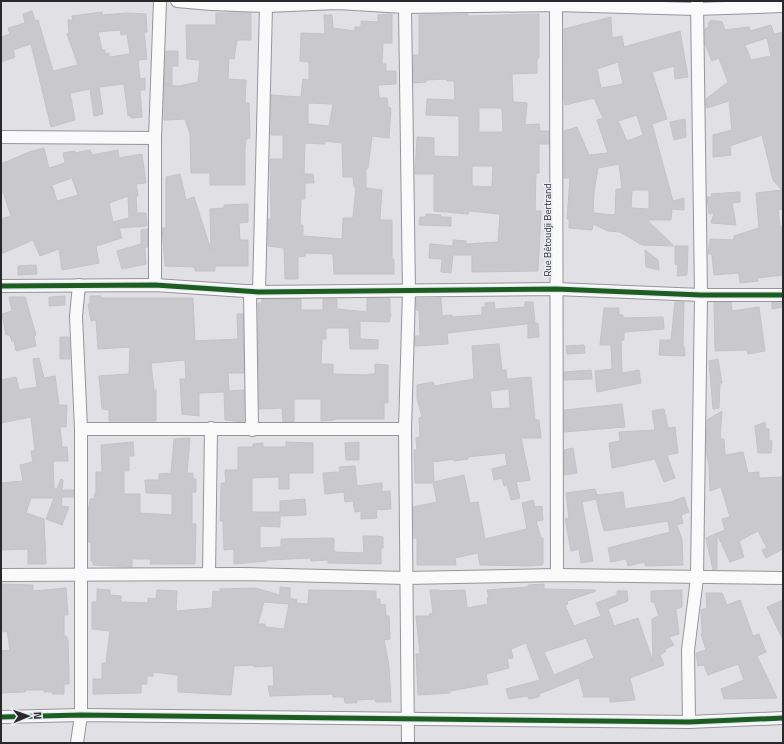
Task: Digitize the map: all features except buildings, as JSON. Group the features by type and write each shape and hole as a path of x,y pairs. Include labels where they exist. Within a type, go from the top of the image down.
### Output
{"street":[{"path":"155,285 155,138 160,1"},
{"path":"177,1 266,6 337,2 405,7 556,5 783,6"},
{"name":"Rue Bétoudji Bertrand","path":"556,5 557,575"},
{"path":"689,722 688,650 697,578 701,295 696,5"},
{"path":"252,430 255,292 266,6"},
{"path":"405,7 409,292 405,429 408,743"},
{"path":"1,136 155,138"},
{"path":"77,743 81,715 81,429 76,316 79,285"},
{"path":"1,286 155,285 255,292 409,292 556,289 701,295 783,295"},
{"path":"209,574 211,428"},
{"path":"81,429 405,429"},
{"path":"1,575 209,574 406,578 557,575 783,578"},
{"path":"1,717 81,715 689,722 783,718"}],"cycle path":[{"path":"1,286 155,285 259,292 556,289 701,295 783,295"},
{"path":"1,717 81,715 689,722 783,718"}]}
